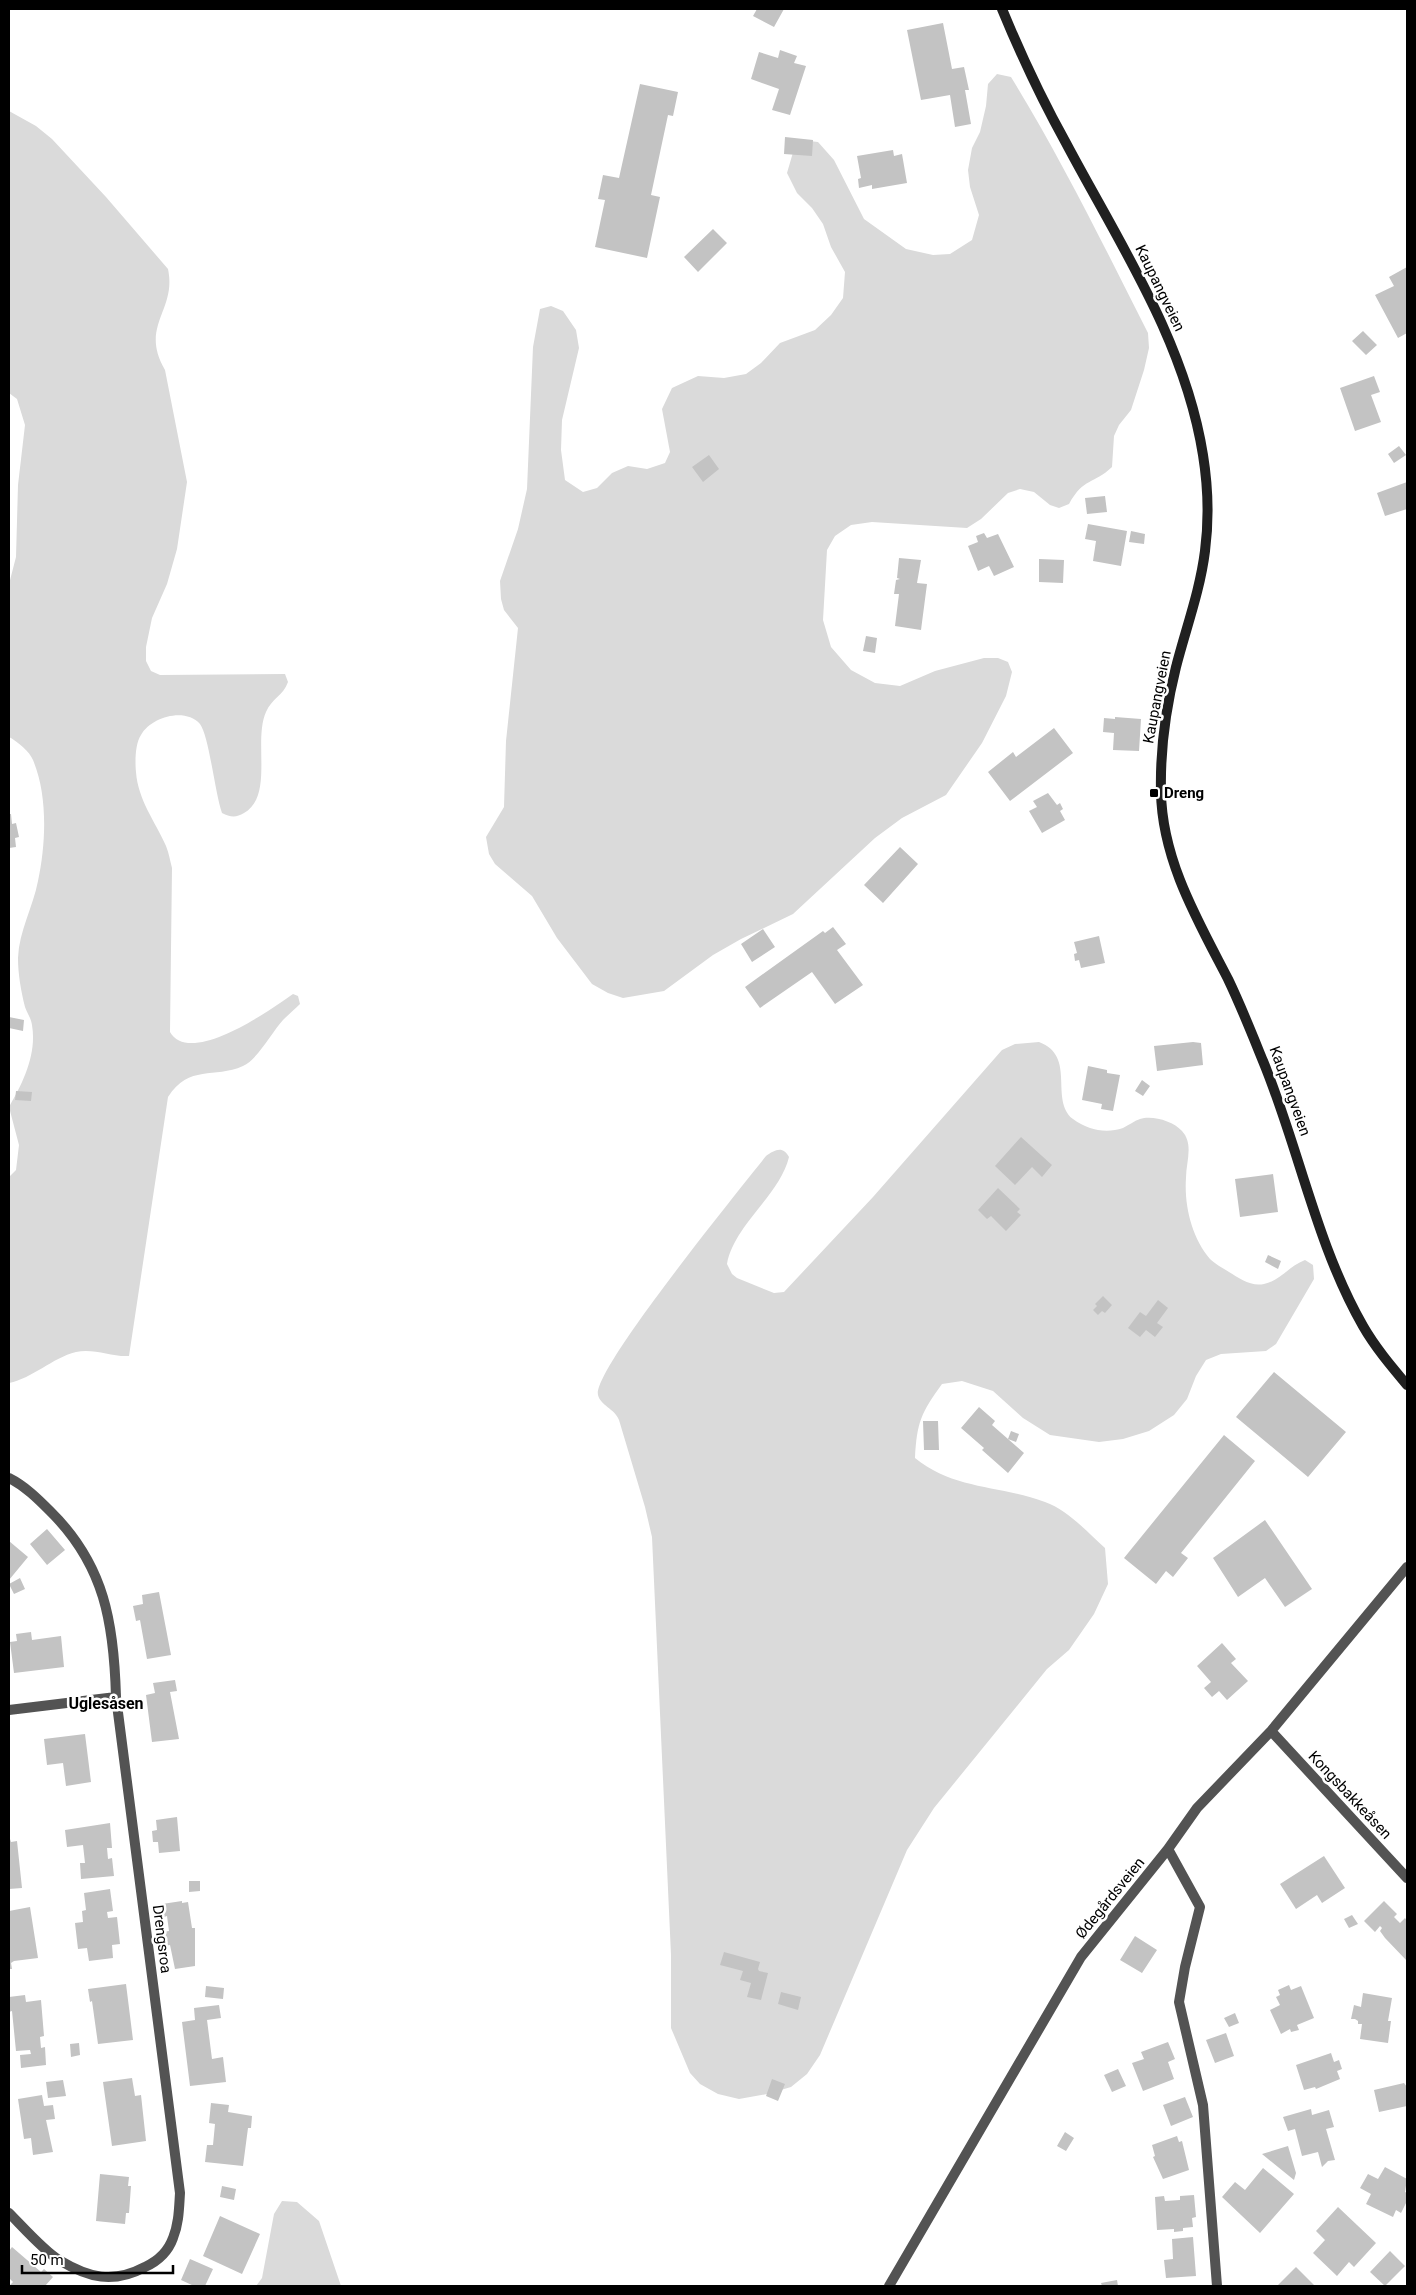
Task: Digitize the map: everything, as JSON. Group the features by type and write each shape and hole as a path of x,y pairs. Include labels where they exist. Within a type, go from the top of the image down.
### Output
{"main road":[{"name":"Kaupangveien","path":"1002,9 1037,88 1145,289 1183,375 1203,457 1206,492 1205,548 1202,572 1173,682 1161,758 1162,806 1167,838 1177,872 1196,919 1229,982 1266,1066 1333,1266 1364,1329 1384,1358 1407,1385"}],"street":[{"name":"Drengsroa","path":"9,1478 38,1499 65,1526 95,1575 107,1607 115,1651 116,1697 180,2193 178,2219 173,2239 161,2258 131,2274 114,2278 92,2276 58,2259 9,2213"},
{"name":"Ødegårdsveien","path":"889,2286 1081,1957 1168,1849 1197,1808 1271,1731 1407,1567"},
{"path":"9,1710 116,1697"},
{"name":"Kongsbakkeåsen","path":"1271,1731 1407,1878"},
{"path":"1168,1849 1200,1907 1185,1967 1179,2002 1203,2105 1217,2286"}],"shaded area":[{"path":"997,74 1011,77 1030,108 1148,333 1149,348 1131,410 1119,425 1114,436 1112,467 1079,489 1069,504 1059,508 1050,505 1034,492 1020,489 1008,493 981,519 967,528 872,522 851,525 835,536 827,550 823,620 831,647 851,670 875,683 900,686 935,671 984,658 998,658 1008,662 1012,672 1006,696 982,743 946,795 902,818 875,838 793,914 713,955 664,991 623,998 608,993 592,984 557,938 532,896 495,864 489,854 486,837 504,807 506,741 518,628 504,610 500,581 518,529 527,489 533,347 540,309 551,306 563,311 576,330 579,348 562,420 561,450 565,480 583,492 597,488 612,473 628,466 647,469 665,463 670,452 662,409 672,388 698,376 724,378 746,374 761,363 780,343 815,330 831,315 843,298 845,272 831,247 823,224 812,208 797,193 787,173 794,149 801,140 818,142 834,160 864,219 906,249 933,255 950,254 972,240 979,215 970,187 968,170 972,148 980,132 986,106 988,84"},
{"path":"9,111 36,126 52,139 106,197 168,269 168,296 157,329 156,341 158,354 165,370 187,482 177,549 167,584 152,618 146,647 146,661 151,671 160,675 285,674 288,682 266,712 261,738 261,781 258,794 253,805 238,816 222,813 206,740 200,724 194,719 177,715 160,719 152,723 139,739 136,758 137,782 143,801 166,846 172,868 170,1032 180,1041 195,1043 231,1032 293,994 298,996 300,1004 283,1020 259,1052 248,1063 232,1070 193,1076 184,1080 168,1097 129,1356 89,1351 76,1352 26,1377 9,1383 9,1177 16,1170 19,1145 9,1107 28,1068 33,1036 31,1022 21,989 18,958 23,929 33,900 41,866 44,820 41,789 33,760 23,747 9,737 9,584 16,557 18,485 25,425 17,399 9,393"},
{"path":"1039,1042 1050,1049 1057,1057 1066,1111 1079,1123 1097,1130 1110,1131 1123,1128 1140,1119 1156,1118 1178,1127 1186,1136 1189,1147 1186,1172 1186,1200 1190,1221 1198,1241 1212,1261 1241,1279 1259,1285 1275,1280 1305,1260 1313,1265 1314,1279 1276,1344 1266,1351 1221,1354 1206,1360 1196,1376 1187,1399 1174,1415 1149,1431 1123,1439 1099,1442 1050,1435 1023,1418 993,1391 962,1381 942,1384 921,1418 915,1458 945,1476 961,1482 1011,1492 1045,1502 1062,1510 1105,1548 1108,1584 1094,1614 1069,1650 1047,1669 934,1808 907,1850 820,2055 807,2074 791,2087 767,2094 739,2099 718,2094 700,2084 690,2073 671,2028 671,1955 652,1537 619,1420 598,1395 603,1379 618,1351 671,1278 766,1156 781,1150 787,1153 789,1157 784,1171 776,1184 738,1236 727,1264 732,1274 737,1278 774,1293 784,1292 873,1197 1002,1050 1015,1044"},
{"path":"282,2201 297,2202 319,2221 341,2286 256,2286 262,2278 274,2214"}],"building":[{"path":"757,9 784,9 774,27 753,16"},
{"path":"943,23 952,69 964,67 969,90 965,90 971,124 955,127 950,95 921,100 907,30"},
{"path":"780,50 797,56 794,63 806,66 790,115 772,110 779,89 751,79 759,52 778,58"},
{"path":"640,84 678,92 673,116 668,115 651,195 660,197 647,258 595,247 605,200 598,199 603,175 619,178"},
{"path":"785,137 813,140 812,156 784,154"},
{"path":"893,150 894,156 902,154 907,183 872,189 872,185 859,188 858,179 861,178 857,156"},
{"path":"713,229 727,243 698,272 684,257"},
{"path":"1407,267 1407,333 1398,338 1375,295 1394,286 1389,277"},
{"path":"1363,331 1377,345 1366,355 1352,341"},
{"path":"1374,376 1380,392 1371,395 1381,422 1355,431 1340,388"},
{"path":"1399,446 1406,455 1394,463 1388,454"},
{"path":"709,455 719,469 703,482 692,467"},
{"path":"1407,482 1407,509 1385,516 1377,493"},
{"path":"1105,496 1107,512 1087,514 1085,498"},
{"path":"1088,524 1127,531 1121,566 1093,561 1096,541 1085,539"},
{"path":"1131,531 1145,534 1144,544 1129,542"},
{"path":"984,533 987,538 998,534 1014,567 994,576 989,566 978,571 968,546 978,542 976,536"},
{"path":"899,558 921,560 917,583 927,584 921,630 895,626 899,594 894,594 896,580 900,579 897,578"},
{"path":"1039,559 1064,560 1063,583 1039,582"},
{"path":"866,636 877,638 875,653 863,651"},
{"path":"1115,717 1141,719 1139,751 1113,750 1114,733 1103,732 1104,718 1115,719"},
{"path":"1054,728 1073,753 1010,801 988,772 1013,752 1016,757"},
{"path":"1048,793 1057,805 1060,803 1063,809 1060,811 1065,820 1042,833 1029,811 1037,807 1033,801"},
{"path":"9,814 11,814 12,824 16,823 19,837 15,838 16,847 9,848"},
{"path":"900,847 918,864 883,903 864,885"},
{"path":"833,927 846,944 837,950 863,985 835,1004 812,972 760,1008 745,987 823,931 825,933"},
{"path":"763,929 775,947 752,962 741,944"},
{"path":"1099,936 1105,963 1081,968 1079,960 1075,961 1074,954 1077,953 1074,942"},
{"path":"9,1017 24,1020 23,1031 9,1028"},
{"path":"1193,1042 1201,1043 1203,1065 1157,1071 1154,1046"},
{"path":"1088,1066 1107,1070 1107,1073 1120,1075 1113,1111 1101,1109 1102,1104 1082,1100"},
{"path":"1142,1080 1150,1086 1143,1096 1135,1091"},
{"path":"16,1091 32,1092 31,1101 15,1100"},
{"path":"1021,1137 1052,1165 1042,1177 1032,1167 1015,1185 995,1166"},
{"path":"1273,1174 1278,1212 1240,1217 1235,1179"},
{"path":"998,1188 1020,1209 1017,1212 1021,1215 1006,1231 991,1216 987,1219 978,1210"},
{"path":"1268,1255 1281,1261 1278,1269 1265,1262"},
{"path":"1103,1296 1112,1305 1105,1313 1102,1311 1098,1315 1093,1310 1097,1306 1095,1304"},
{"path":"1158,1300 1168,1308 1157,1323 1163,1327 1155,1337 1146,1330 1140,1337 1128,1328 1140,1312 1146,1316"},
{"path":"1274,1372 1346,1432 1308,1477 1236,1417"},
{"path":"979,1407 995,1421 992,1425 1024,1453 1008,1473 961,1428"},
{"path":"923,1421 938,1421 939,1450 924,1450"},
{"path":"1011,1431 1019,1434 1016,1442 1008,1439"},
{"path":"1224,1435 1255,1461 1181,1553 1188,1558 1173,1577 1166,1571 1156,1584 1124,1558"},
{"path":"1265,1520 1312,1589 1285,1607 1265,1578 1238,1597 1213,1558"},
{"path":"47,1529 65,1550 47,1565 30,1544"},
{"path":"9,1541 28,1557 9,1580"},
{"path":"20,1578 25,1589 14,1594 9,1584"},
{"path":"159,1592 171,1655 147,1659 140,1620 136,1621 133,1606 143,1604 142,1595"},
{"path":"31,1632 32,1640 61,1636 64,1667 14,1673 10,1642 17,1641 16,1634"},
{"path":"1222,1643 1236,1659 1231,1663 1248,1681 1227,1700 1219,1691 1212,1697 1204,1688 1211,1682 1197,1666"},
{"path":"175,1680 177,1691 170,1692 179,1739 152,1742 146,1695 155,1693 153,1683"},
{"path":"85,1734 91,1782 66,1786 63,1763 47,1765 44,1739"},
{"path":"177,1817 180,1851 159,1853 158,1842 153,1842 152,1831 157,1830 156,1820"},
{"path":"110,1823 112,1848 107,1848 108,1859 112,1858 114,1876 81,1879 80,1863 85,1863 83,1845 67,1847 65,1830"},
{"path":"9,1836 11,1842 17,1841 22,1888 9,1889"},
{"path":"1324,1856 1345,1888 1322,1903 1317,1895 1296,1909 1280,1884"},
{"path":"189,1881 200,1881 200,1891 189,1892"},
{"path":"110,1889 113,1911 107,1912 108,1918 117,1917 120,1944 112,1945 113,1958 89,1961 87,1948 78,1949 75,1923 83,1922 82,1911 86,1910 84,1893"},
{"path":"182,1901 182,1903 188,1902 192,1928 195,1928 195,1966 175,1969 170,1945 164,1946 162,1932 169,1931 167,1916 164,1917 162,1904"},
{"path":"1384,1901 1397,1914 1394,1917 1400,1923 1405,1918 1407,1921 1407,1961 1385,1938 1380,1931 1382,1928 1380,1926 1375,1932 1364,1921"},
{"path":"30,1907 38,1958 14,1961 11,1963 12,1969 9,1969 9,1911"},
{"path":"1352,1915 1358,1924 1349,1928 1344,1919"},
{"path":"1135,1936 1157,1950 1142,1973 1120,1960"},
{"path":"724,1952 760,1962 759,1971 768,1973 761,2000 747,1997 751,1983 740,1980 743,1971 720,1965"},
{"path":"126,1984 133,2040 98,2044 92,2001 90,2002 88,1989"},
{"path":"1289,1985 1291,1990 1301,1986 1314,2018 1297,2025 1299,2030 1291,2032 1290,2029 1281,2034 1270,2010 1280,2005 1276,1997 1280,1995 1278,1990"},
{"path":"206,1986 224,1988 223,1999 205,1997"},
{"path":"781,1992 801,1997 798,2010 778,2004"},
{"path":"1363,1993 1392,1998 1388,2021 1391,2021 1388,2043 1360,2039 1362,2024 1358,2024 1358,2021 1355,2019 1351,2019 1354,2005 1361,2007"},
{"path":"25,1995 26,2002 41,2000 44,2036 40,2037 41,2048 45,2047 46,2065 21,2068 20,2055 31,2054 30,2050 16,2051 12,2011 9,2012 9,1997"},
{"path":"219,2005 221,2018 207,2020 212,2059 223,2057 226,2082 190,2086 182,2022 195,2020 194,2008"},
{"path":"1235,2013 1239,2023 1229,2027 1224,2018"},
{"path":"1226,2033 1234,2056 1215,2063 1206,2040"},
{"path":"1168,2042 1175,2059 1168,2062 1174,2079 1143,2091 1132,2063 1144,2059 1141,2052"},
{"path":"79,2043 80,2055 71,2057 70,2044"},
{"path":"1331,2053 1334,2062 1339,2060 1342,2069 1337,2071 1340,2079 1316,2089 1315,2087 1304,2090 1296,2065"},
{"path":"1118,2069 1126,2086 1112,2092 1104,2075"},
{"path":"132,2078 135,2096 141,2095 146,2141 112,2146 103,2082"},
{"path":"772,2079 785,2084 778,2101 766,2096"},
{"path":"63,2080 66,2096 48,2098 46,2082"},
{"path":"1404,2083 1407,2087 1407,2106 1379,2112 1374,2090"},
{"path":"42,2095 44,2106 53,2105 55,2119 46,2120 53,2152 33,2155 31,2138 24,2139 18,2099"},
{"path":"1185,2097 1193,2117 1171,2126 1163,2105"},
{"path":"211,2103 229,2105 228,2112 252,2116 251,2128 248,2128 243,2166 205,2162 207,2145 213,2145 215,2124 209,2123"},
{"path":"1311,2109 1312,2115 1329,2110 1334,2127 1326,2129 1335,2160 1328,2161 1322,2167 1318,2152 1302,2156 1295,2129 1288,2131 1283,2117"},
{"path":"1065,2132 1074,2138 1066,2151 1057,2146"},
{"path":"1177,2136 1179,2142 1182,2141 1189,2170 1163,2179 1153,2157 1155,2156 1152,2145"},
{"path":"1288,2146 1296,2173 1294,2180 1262,2154"},
{"path":"1385,2167 1407,2179 1405,2192 1407,2193 1407,2201 1401,2213 1396,2210 1393,2217 1366,2204 1371,2194 1360,2188 1368,2174 1378,2179"},
{"path":"1263,2168 1294,2194 1260,2233 1222,2197 1235,2182 1245,2190"},
{"path":"100,2174 129,2177 128,2186 131,2186 129,2213 126,2213 125,2224 96,2221"},
{"path":"222,2186 236,2189 234,2200 220,2197"},
{"path":"1194,2195 1196,2217 1192,2218 1193,2227 1183,2228 1183,2231 1174,2232 1174,2229 1157,2230 1155,2197 1164,2196 1165,2201 1180,2200 1180,2196"},
{"path":"1338,2207 1376,2243 1354,2267 1349,2262 1337,2276 1313,2253 1325,2240 1316,2231"},
{"path":"220,2216 260,2234 242,2274 203,2256"},
{"path":"1193,2237 1196,2276 1166,2278 1164,2260 1173,2259 1172,2239"},
{"path":"12,2247 41,2272 44,2269 53,2277 45,2286 9,2286 13,2282 9,2278 9,2251"},
{"path":"1390,2251 1405,2266 1385,2286 1370,2272"},
{"path":"190,2259 213,2269 205,2286 194,2286 181,2280"},
{"path":"1296,2267 1315,2286 1277,2286"},
{"path":"1117,2280 1118,2286 1102,2286 1101,2283"}],"place":[{"name":"Dreng","path":"1154,793"}],"district":[{"name":"Uglesåsen","path":"106,1703"}]}
